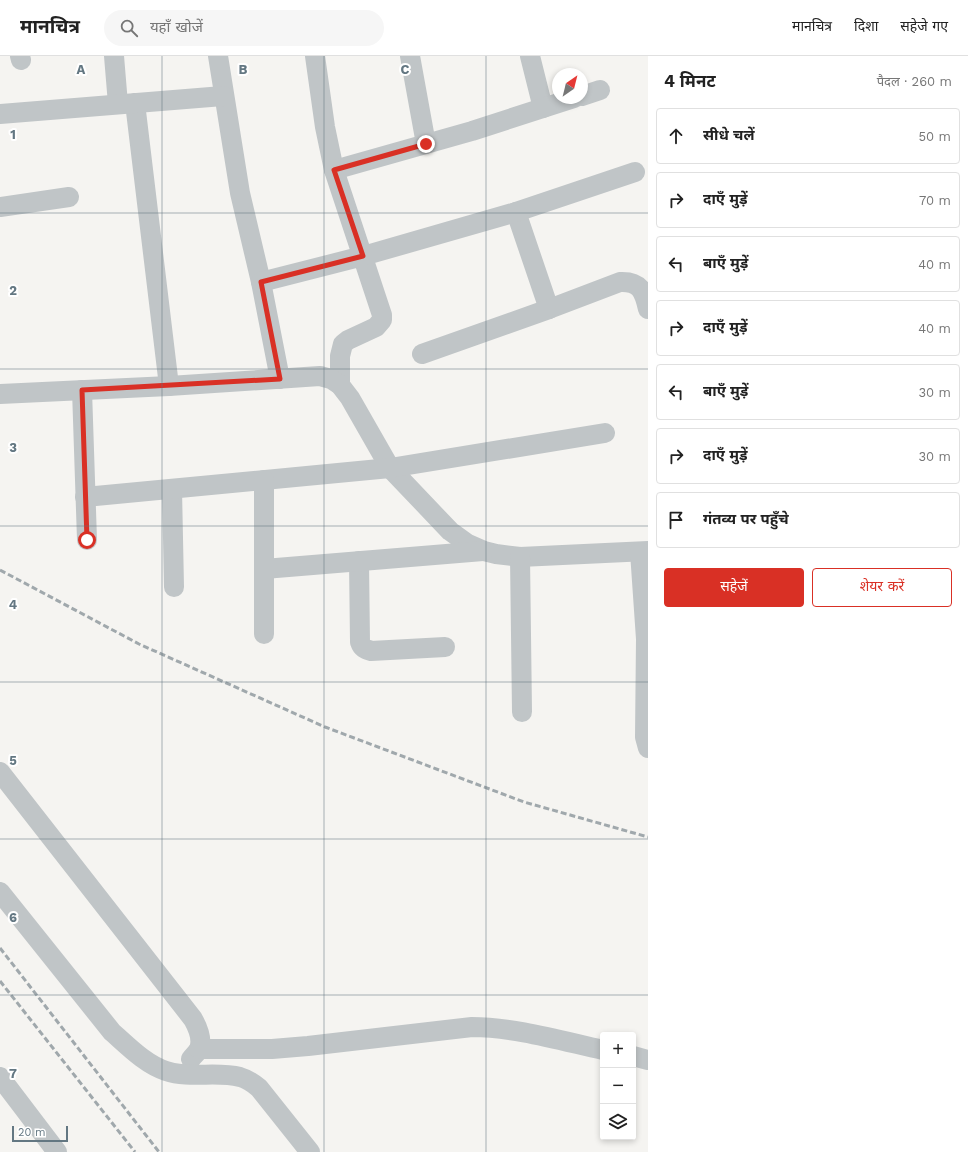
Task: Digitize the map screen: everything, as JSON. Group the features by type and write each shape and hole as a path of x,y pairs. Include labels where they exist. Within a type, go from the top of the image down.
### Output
{"street":[{"path":"114,56 126,103 169,386"},
{"path":"218,56 223,96 240,192 261,282 280,379"},
{"path":"315,56 325,127 334,170 382,315 382,320 376,327 348,340 343,344 340,356 340,385"},
{"path":"410,56 426,144"},
{"path":"530,56 543,108"},
{"path":"0,114 223,96"},
{"path":"334,170 472,131 555,104"},
{"path":"261,282 363,256 516,212 635,172"},
{"path":"0,207 69,197"},
{"path":"516,212 549,309"},
{"path":"422,354 620,282 635,284 641,290 648,309"},
{"path":"0,394 169,386 320,376 331,379 340,385 350,398 390,468 450,531 468,544 484,551 520,557 644,551 646,639 645,737 648,748"},
{"path":"82,390 87,540"},
{"path":"85,497 390,468 605,433"},
{"path":"264,480 264,634"},
{"path":"172,489 174,586"},
{"path":"264,569 484,551"},
{"path":"520,557 522,712"},
{"path":"359,561 361,646 371,651 445,647"},
{"path":"0,772 193,1019 198,1028 200,1040 199,1049 180,1074"},
{"path":"0,892 112,1032 132,1049 155,1066 167,1071 180,1074 226,1075 250,1081 259,1088 310,1152"},
{"path":"199,1049 272,1049 308,1046 472,1026 509,1031 600,1049"},
{"path":"636,1057 648,1060"},
{"path":"0,1077 53,1151"}],"railway":[{"path":"0,570 139,644 325,727 524,802 648,837"},
{"path":"0,948 159,1152"},
{"path":"0,981 135,1152"}],"route":[{"path":"87,540 82,390 280,379 261,282 363,256 334,170 426,144"}]}
